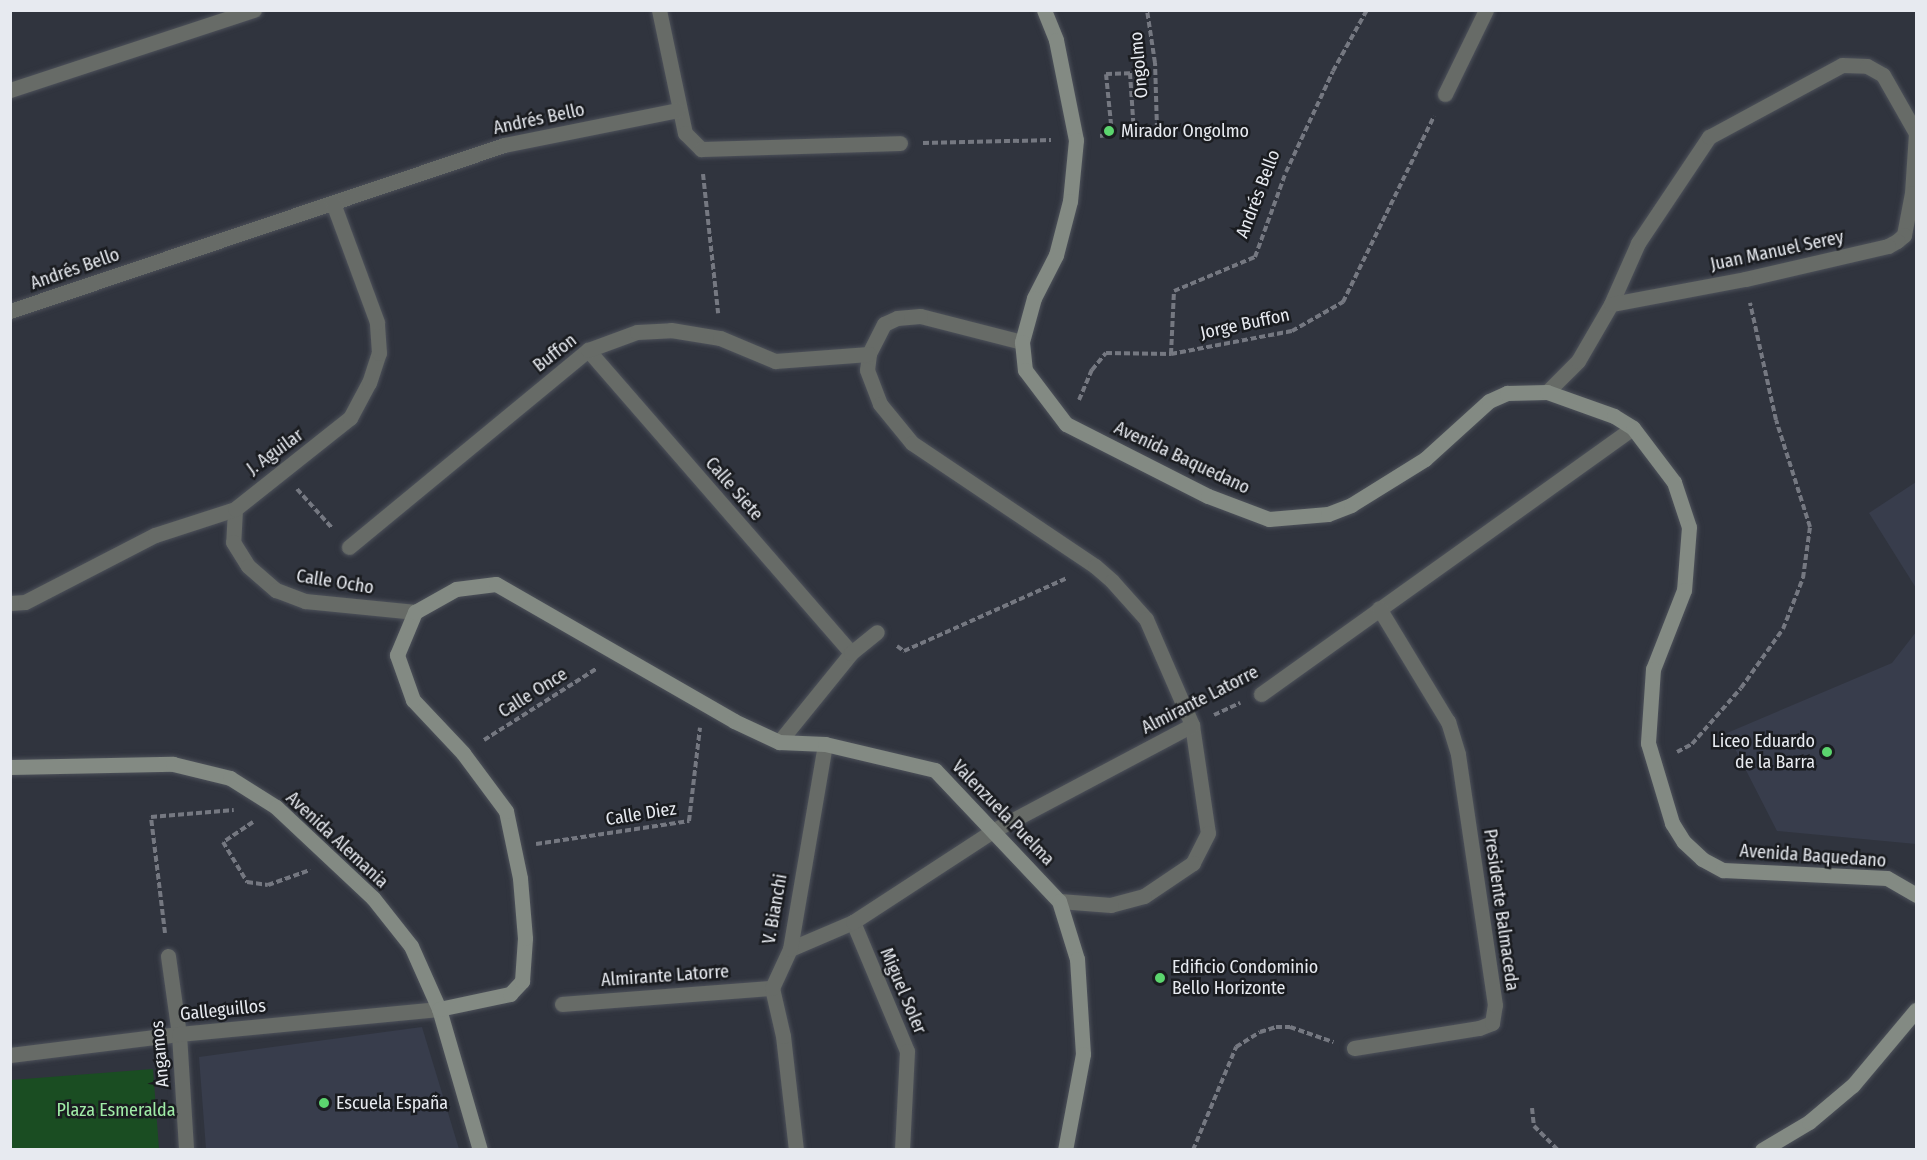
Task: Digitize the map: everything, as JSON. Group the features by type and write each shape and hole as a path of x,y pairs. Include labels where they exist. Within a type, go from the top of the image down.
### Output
{"street":[{"path":"659,10 678,110 685,133 700,149 900,144"},
{"name":"Avenida Baquedano","path":"1044,10 1056,40 1076,140 1070,201 1056,255 1034,298 1022,342 1025,370 1066,424 1208,496 1269,519 1328,514 1372,494 1425,459 1489,401 1526,390 1574,398 1633,428 1674,482 1689,527 1684,590 1653,669 1648,743 1652,764 1672,823 1684,842 1702,859 1723,870 1887,878 1917,895"},
{"path":"1445,94 1486,10"},
{"path":"10,90 252,11"},
{"name":"Juan Manuel Serey","path":"1547,392 1578,361 1611,304 1638,243 1709,137 1842,65 1866,66 1883,75 1916,133 1914,189 1904,235 1888,246 1745,279 1611,304"},
{"name":"Andrés Bello","path":"10,311 504,145 678,110"},
{"name":"J. Aguilar","path":"10,603 25,602 155,535 235,509 249,495 284,474 350,418 369,383 379,353 377,322 333,203"},
{"path":"1022,342 920,316 897,318 884,324 869,354 867,370 879,404 912,443 1095,566 1146,619 1192,725 1208,833 1193,862 1144,896 1111,905 1059,901 1077,959 1083,1054 1065,1149"},
{"name":"Buffon","path":"349,547 588,350 637,332 672,330 720,338 775,361 869,354"},
{"name":"Calle Siete","path":"588,350 851,653"},
{"name":"Almirante Latorre","path":"1261,694 1633,428"},
{"name":"Calle Ocho","path":"235,509 233,542 248,566 276,590 305,601 415,612"},
{"name":"Valenzuela Puelma","path":"415,612 456,589 496,584 617,656 780,742 825,744 935,770 1059,901"},
{"name":"Presidente Balmaceda","path":"1354,1048 1479,1028 1492,1023 1496,1005 1458,754 1448,722 1379,608"},
{"path":"415,612 397,655 403,673 413,700 463,753 506,811 514,848 525,938 522,981 510,994 439,1009"},
{"path":"780,742 851,653 876,632"},
{"name":"Almirante Latorre","path":"790,949 853,922 994,830 1192,725"},
{"name":"V. Bianchi","path":"772,988 790,949 825,744"},
{"name":"Avenida Alemania","path":"10,767 173,764 230,778 276,807 331,856 373,898 411,946 439,1009 480,1149"},
{"name":"Miguel Soler","path":"853,922 907,1050 902,1149"},
{"name":"Angamos","path":"168,956 179,1034 186,1149"},
{"path":"772,988 783,1036 795,1149"},
{"name":"Almirante Latorre","path":"562,1004 772,988"},
{"name":"Galleguillos","path":"10,1055 179,1034 439,1009"},
{"path":"1762,1149 1809,1122 1853,1085 1917,1011"}],"path":[{"name":"Ongolmo","path":"1076,140 1112,134 1107,74 1130,73 1134,133 1157,129 1155,63 1147,10"},
{"name":"Andrés Bello","path":"1171,354 1174,291 1255,257 1286,172 1333,71 1367,10"},
{"name":"Jorge Buffon","path":"1066,424 1092,370 1106,353 1171,354 1292,331 1343,302 1445,94"},
{"path":"900,144 1076,140"},
{"path":"700,149 720,338"},
{"path":"1652,764 1692,744 1741,688 1783,629 1803,578 1810,527 1776,420 1745,279"},
{"path":"284,474 349,547"},
{"path":"876,632 904,651 1095,566"},
{"name":"Calle Once","path":"463,753 617,656"},
{"name":"Almirante Latorre","path":"1192,725 1261,694"},
{"name":"Calle Diez","path":"514,848 689,821 703,701"},
{"path":"276,807 223,842 247,882 268,885 306,873 331,856"},
{"path":"168,956 151,817 276,807"},
{"path":"1193,1149 1212,1099 1236,1047 1260,1032 1290,1027 1354,1048"},
{"path":"1532,1108 1534,1126 1558,1149"}],"shaded area":[{"path":"1916,482 1916,588 1869,513"},
{"name":"Liceo Eduardo de la Barra","path":"1916,632 1916,844 1777,831 1727,733 1892,663"},
{"name":"Escuela España","path":"422,1027 459,1149 206,1149 199,1057"}],"green space":[{"name":"Plaza Esmeralda","path":"153,1069 159,1149 11,1149 11,1080"}],"place":[{"name":"Mirador Ongolmo","path":"1109,131"},
{"name":"Liceo Eduardo de la Barra","path":"1827,752"},
{"name":"Edificio Condominio Bello Horizonte","path":"1160,978"},
{"name":"Escuela España","path":"324,1103"}]}
